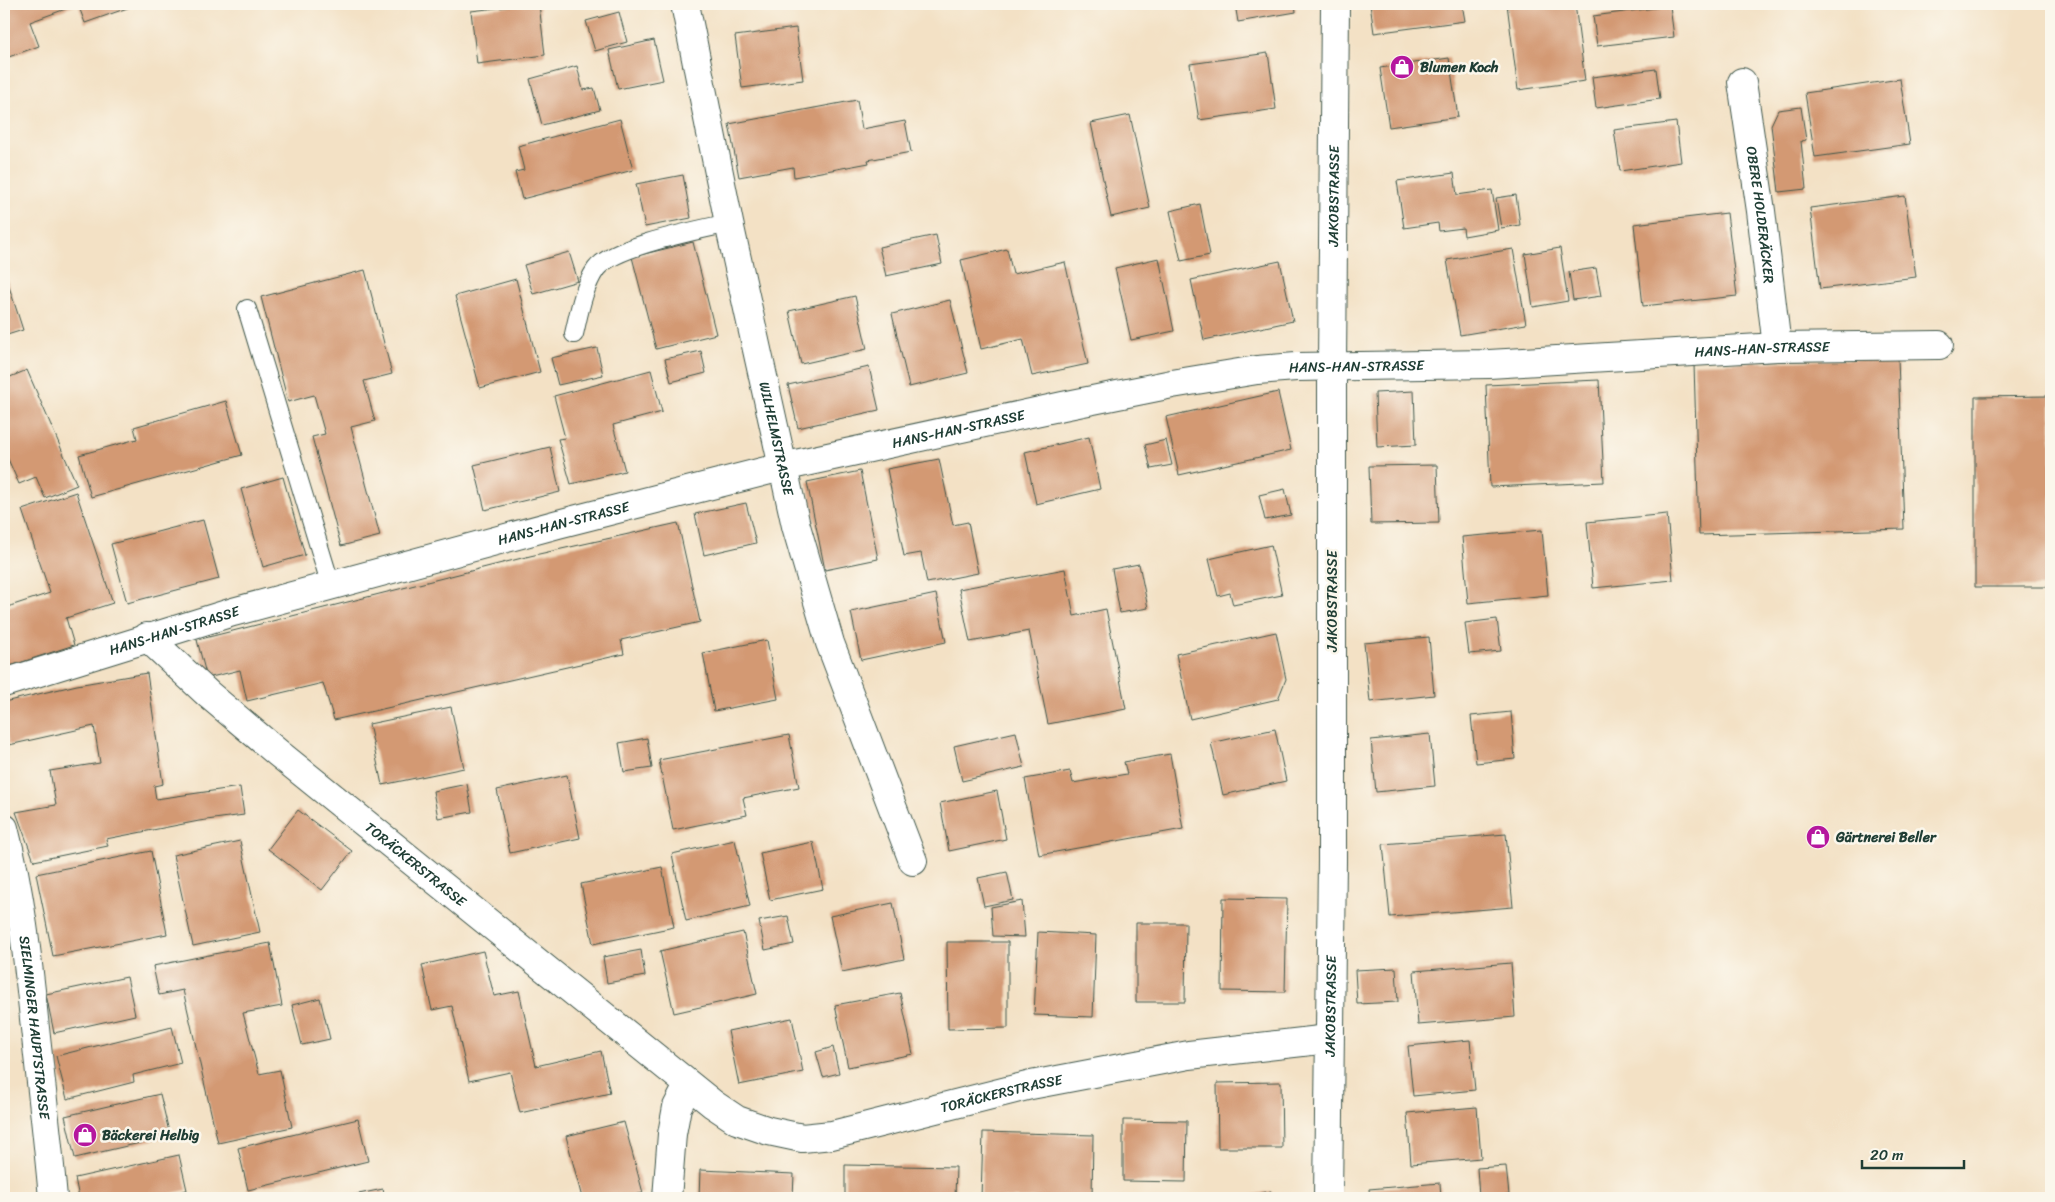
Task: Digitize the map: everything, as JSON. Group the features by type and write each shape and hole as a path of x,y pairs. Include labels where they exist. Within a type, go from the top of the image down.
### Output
{"street":[{"name":"WILHELMSTRASSE","path":"685,4 729,223 796,526 830,642 912,861"},
{"name":"JAKOBSTRASSE","path":"1328,1198 1332,861 1332,365 1335,4"},
{"name":"OBERE HOLDERÄCKER","path":"1742,82 1761,211 1777,347"},
{"name":"HANS-HAN-STRASSE","path":"4,683 147,637 558,524 782,467 1172,384 1257,370 1332,365 1489,364 1777,347 1939,345"},
{"name":"TORÄCKERSTRASSE","path":"147,637 201,688 278,753 548,969 688,1086 737,1120 769,1131 802,1138 832,1135 1031,1085 1189,1055 1329,1039"},
{"name":"SIELMINGER HAUPTSTRASSE","path":"4,828 25,938 48,1137 53,1198"},
{"path":"667,1198 672,1134 677,1107 688,1086"}],"lane":[{"path":"574,334 581,301 597,268 616,255 644,244 729,223"},
{"path":"247,309 331,586"}],"building":[{"path":"4,4 79,4 30,22 39,46 6,58 4,53"},
{"path":"83,4 132,4 133,6 85,23 79,7"},
{"path":"539,4 545,55 477,64 471,11"},
{"path":"1235,4 1295,4 1296,12 1238,22"},
{"path":"1370,4 1462,4 1465,21 1374,33"},
{"path":"1507,4 1575,4 1585,81 1518,90"},
{"path":"1670,6 1674,37 1597,46 1593,16"},
{"path":"619,12 627,42 595,51 586,21"},
{"path":"796,28 803,80 742,88 735,36"},
{"path":"654,40 663,80 618,89 609,50"},
{"path":"1268,53 1276,109 1199,120 1190,64"},
{"path":"1449,58 1458,117 1389,127 1380,68"},
{"path":"577,66 583,90 594,88 600,110 542,125 530,79"},
{"path":"1656,69 1660,99 1596,108 1592,77"},
{"path":"1900,79 1910,144 1815,157 1805,93"},
{"path":"857,100 862,129 905,121 911,152 868,160 869,163 794,177 793,167 739,177 729,124"},
{"path":"1801,107 1806,140 1801,141 1806,189 1779,192 1771,125 1778,110"},
{"path":"1130,115 1150,208 1111,217 1091,123"},
{"path":"620,119 633,170 522,199 515,172 524,170 518,146"},
{"path":"1676,122 1681,162 1620,171 1614,130"},
{"path":"1454,173 1457,195 1492,190 1498,230 1464,236 1463,228 1439,231 1438,223 1404,228 1397,181"},
{"path":"683,175 691,218 645,227 636,184"},
{"path":"1516,195 1520,225 1501,228 1496,198"},
{"path":"1905,196 1916,277 1820,289 1810,208"},
{"path":"1200,204 1210,255 1181,261 1170,211"},
{"path":"1727,213 1737,296 1643,306 1634,224"},
{"path":"936,235 942,264 886,276 879,247"},
{"path":"693,242 716,334 656,349 632,257"},
{"path":"1560,248 1568,301 1533,307 1525,254"},
{"path":"1007,249 1013,274 1065,262 1088,364 1032,376 1023,339 981,349 961,260"},
{"path":"1513,249 1526,324 1460,335 1447,260"},
{"path":"569,252 578,281 533,294 524,265"},
{"path":"1159,258 1174,331 1131,340 1115,268"},
{"path":"1280,261 1293,321 1204,340 1191,280"},
{"path":"1596,268 1601,296 1573,300 1569,272"},
{"path":"365,270 392,374 364,381 375,421 351,427 380,536 341,546 312,437 325,434 314,395 288,402 261,297"},
{"path":"4,271 23,330 4,336"},
{"path":"516,279 540,372 480,388 455,296"},
{"path":"855,296 867,349 801,364 789,311"},
{"path":"950,300 968,373 909,387 892,314"},
{"path":"597,348 603,375 558,385 551,358"},
{"path":"701,351 706,373 671,382 665,359"},
{"path":"1898,358 1904,529 1699,535 1694,364"},
{"path":"869,367 879,410 798,428 788,385"},
{"path":"27,370 77,485 45,498 36,477 19,484 4,450 4,373 7,371 10,377"},
{"path":"651,370 662,412 613,425 625,471 571,484 558,439 565,438 554,396"},
{"path":"1599,380 1604,482 1490,487 1486,385"},
{"path":"1414,391 1416,445 1377,447 1375,393"},
{"path":"1278,392 1291,450 1179,475 1166,417"},
{"path":"2051,396 2051,587 1975,587 1975,397"},
{"path":"226,401 242,455 91,497 79,455 137,439 134,427"},
{"path":"1089,437 1100,489 1036,504 1025,452"},
{"path":"1166,440 1172,465 1151,469 1145,445"},
{"path":"550,447 560,492 485,510 474,465"},
{"path":"939,459 953,525 968,522 978,573 927,583 921,553 904,556 887,469"},
{"path":"1437,465 1439,523 1371,524 1369,466"},
{"path":"860,471 878,559 825,570 807,482"},
{"path":"283,477 305,555 263,567 241,489"},
{"path":"1285,489 1291,515 1265,520 1259,495"},
{"path":"76,492 113,603 66,618 74,645 4,668 4,608 50,593 22,510"},
{"path":"746,503 756,543 704,555 695,514"},
{"path":"1667,514 1673,580 1593,588 1587,522"},
{"path":"203,520 219,579 127,603 111,544"},
{"path":"678,523 700,622 621,640 624,654 334,720 323,683 247,701 240,670 207,678 197,640 530,556"},
{"path":"1542,530 1548,595 1468,603 1462,537"},
{"path":"1271,545 1282,595 1233,605 1230,593 1218,596 1209,559"},
{"path":"1139,564 1148,608 1120,613 1112,569"},
{"path":"1065,569 1074,616 1106,609 1126,709 1048,724 1029,631 970,642 959,589"},
{"path":"936,594 946,642 861,660 851,612"},
{"path":"1497,619 1501,651 1469,654 1465,623"},
{"path":"1276,632 1286,679 1278,699 1190,719 1176,654"},
{"path":"1429,637 1434,695 1370,702 1364,643"},
{"path":"767,640 778,699 714,711 703,653"},
{"path":"147,673 163,784 154,786 156,799 240,787 244,815 199,821 106,839 108,846 34,861 16,812 56,805 50,771 100,763 94,726 9,745 4,721 4,702 77,685"},
{"path":"451,707 464,768 382,785 369,724"},
{"path":"1511,712 1515,759 1476,763 1471,716"},
{"path":"1275,729 1286,781 1223,795 1211,743"},
{"path":"1016,732 1024,767 962,781 954,746"},
{"path":"1430,734 1435,786 1376,792 1371,740"},
{"path":"789,735 799,787 743,798 747,815 673,830 659,760"},
{"path":"647,738 652,768 624,772 619,743"},
{"path":"1170,754 1183,829 1039,855 1025,779 1070,771 1073,783 1127,774 1124,762"},
{"path":"567,775 580,838 510,853 497,790"},
{"path":"467,784 472,812 438,818 433,791"},
{"path":"997,791 1006,839 949,851 940,803"},
{"path":"298,810 352,851 322,890 268,849"},
{"path":"1506,834 1513,907 1390,917 1383,844"},
{"path":"735,840 750,906 686,921 672,854"},
{"path":"240,841 260,932 193,946 173,855"},
{"path":"813,842 823,889 770,900 760,853"},
{"path":"151,851 167,934 53,956 36,874"},
{"path":"662,867 674,927 593,944 581,884"},
{"path":"1007,872 1013,900 984,906 978,878"},
{"path":"1223,898 1287,899 1285,992 1222,991"},
{"path":"1022,901 1025,937 993,936 991,907"},
{"path":"893,903 904,959 842,972 830,916"},
{"path":"788,916 794,944 765,950 759,921"},
{"path":"1136,923 1186,923 1185,1002 1136,1002"},
{"path":"743,932 757,994 674,1013 660,951"},
{"path":"1038,932 1096,935 1093,1017 1034,1015"},
{"path":"947,942 1008,942 1008,1028 948,1029"},
{"path":"270,943 282,1006 243,1013 259,1074 280,1070 292,1127 218,1143 183,990 159,995 153,966"},
{"path":"641,950 645,976 607,983 603,957"},
{"path":"483,951 494,996 519,991 536,1066 601,1051 610,1093 520,1113 510,1072 469,1081 452,1006 432,1010 422,965"},
{"path":"1511,963 1515,1017 1418,1025 1414,971"},
{"path":"1396,968 1398,1002 1357,1004 1355,970"},
{"path":"127,977 135,1015 54,1033 46,994"},
{"path":"900,993 913,1054 848,1067 835,1005"},
{"path":"320,998 330,1039 302,1045 292,1005"},
{"path":"792,1018 803,1072 739,1085 728,1031"},
{"path":"172,1027 181,1063 133,1075 134,1082 67,1099 56,1056"},
{"path":"1470,1040 1475,1090 1413,1096 1408,1046"},
{"path":"833,1047 839,1073 823,1077 816,1052"},
{"path":"1281,1082 1282,1148 1218,1148 1217,1083"},
{"path":"160,1094 170,1136 75,1158 65,1116"},
{"path":"1477,1107 1481,1158 1411,1164 1407,1113"},
{"path":"358,1119 368,1161 248,1190 238,1148"},
{"path":"1123,1120 1187,1121 1186,1182 1123,1181"},
{"path":"624,1122 643,1193 622,1198 582,1198 566,1136"},
{"path":"983,1132 1093,1135 1092,1198 981,1198"},
{"path":"179,1155 187,1190 151,1198 79,1198 75,1178"},
{"path":"845,1165 956,1167 955,1198 845,1198"},
{"path":"1506,1166 1509,1195 1479,1197 1477,1168"},
{"path":"700,1170 794,1174 793,1198 699,1198"},
{"path":"1440,1183 1441,1198 1370,1198 1369,1189"},
{"path":"383,1189 385,1198 344,1198 344,1197"},
{"path":"1271,1191 1272,1198 1242,1198 1242,1197"}],"place":[{"name":"Blumen Koch","path":"1402,67"},
{"name":"Gärtnerei Beller","path":"1818,837"},
{"name":"Bäckerei Helbig","path":"85,1135"}]}
